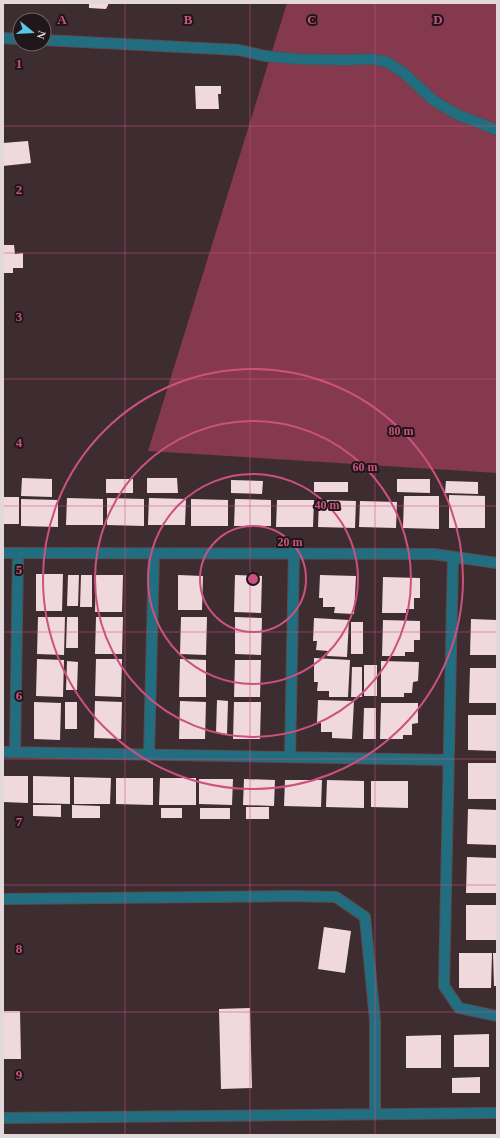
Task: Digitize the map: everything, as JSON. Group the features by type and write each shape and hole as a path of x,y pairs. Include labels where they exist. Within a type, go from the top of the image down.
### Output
{"street":[{"path":"52,40 239,50 265,56 345,60 371,59 387,62 404,73 433,100 456,114 497,130"},
{"path":"3,553 433,554 497,563"},
{"path":"15,752 18,553"},
{"path":"149,755 154,553"},
{"path":"290,757 294,553"},
{"path":"453,557 444,986 459,1008 497,1016"},
{"path":"3,752 449,760"},
{"path":"3,899 286,896 336,897 365,917 375,1020 375,1114"},
{"path":"3,1118 497,1113"}],"shaded area":[{"path":"287,3 497,3 497,473 148,451"}],"building":[{"path":"89,3 109,3 106,9 89,8"},
{"path":"195,86 221,86 221,94 218,94 219,109 196,109"},
{"path":"28,141 31,163 3,166 3,143"},
{"path":"3,245 14,245 15,254 23,253 23,268 13,268 13,273 3,273"},
{"path":"22,478 52,479 52,497 21,496"},
{"path":"147,478 177,478 178,493 147,493"},
{"path":"106,479 133,479 133,493 106,493"},
{"path":"397,479 430,479 430,493 397,492"},
{"path":"231,480 263,481 262,494 231,493"},
{"path":"446,481 478,482 478,494 445,493"},
{"path":"314,482 348,482 348,492 314,492"},
{"path":"449,495 485,496 485,528 449,528"},
{"path":"404,496 439,496 439,529 403,528"},
{"path":"3,497 19,497 19,524 3,524"},
{"path":"67,498 103,499 103,525 66,525"},
{"path":"107,498 144,499 144,526 107,525"},
{"path":"149,498 186,499 185,525 148,525"},
{"path":"21,499 58,500 58,527 21,526"},
{"path":"191,499 228,500 228,526 191,526"},
{"path":"235,499 271,500 271,526 234,526"},
{"path":"277,500 314,500 313,527 276,527"},
{"path":"319,500 356,501 355,528 318,527"},
{"path":"360,501 397,502 396,528 359,527"},
{"path":"36,574 63,574 62,611 36,611"},
{"path":"68,575 79,575 78,606 67,606"},
{"path":"81,575 92,575 92,607 80,607"},
{"path":"96,575 123,575 122,612 95,612"},
{"path":"178,575 203,576 202,610 178,610"},
{"path":"235,575 262,576 261,613 234,612"},
{"path":"320,575 356,576 354,614 334,613 335,607 323,607 323,598 319,598"},
{"path":"383,577 420,578 420,598 414,598 414,609 406,609 406,613 382,613"},
{"path":"38,617 65,617 64,655 37,654"},
{"path":"67,617 78,617 78,648 66,648"},
{"path":"96,617 123,617 122,654 95,654"},
{"path":"181,617 207,617 206,655 180,654"},
{"path":"235,617 262,618 261,655 235,654"},
{"path":"314,618 349,620 347,657 327,656 328,651 316,650 317,641 313,641"},
{"path":"471,619 497,620 497,655 470,655"},
{"path":"383,620 420,621 420,640 414,640 414,652 405,652 405,656 382,656"},
{"path":"351,622 363,622 363,654 351,654"},
{"path":"314,658 350,660 348,697 329,697 329,691 317,691 318,682 314,682"},
{"path":"37,659 64,660 63,697 36,696"},
{"path":"96,659 122,659 121,697 95,696"},
{"path":"180,659 206,660 206,697 179,697"},
{"path":"235,660 261,660 260,697 234,697"},
{"path":"67,661 78,662 77,690 66,690"},
{"path":"381,661 419,662 418,681 413,682 412,693 404,693 404,697 381,697"},
{"path":"364,665 377,665 377,696 364,696"},
{"path":"352,667 362,667 362,697 351,697"},
{"path":"470,668 497,668 497,703 469,703"},
{"path":"217,700 228,701 227,734 216,733"},
{"path":"318,700 354,701 352,739 332,738 332,732 321,732 321,723 317,723"},
{"path":"95,701 122,702 121,739 94,738"},
{"path":"180,701 206,702 205,739 179,739"},
{"path":"34,702 61,703 60,740 34,739"},
{"path":"65,702 77,702 77,729 65,729"},
{"path":"234,702 261,702 260,739 233,739"},
{"path":"381,703 418,703 418,723 412,724 412,735 403,735 403,739 380,739"},
{"path":"364,708 376,708 376,739 363,739"},
{"path":"468,715 497,715 497,751 468,750"},
{"path":"468,763 497,763 497,799 468,799"},
{"path":"3,776 28,776 28,803 3,802"},
{"path":"33,776 70,777 70,804 33,803"},
{"path":"74,777 111,778 110,804 74,804"},
{"path":"116,778 153,778 153,805 116,804"},
{"path":"160,778 196,778 196,805 159,805"},
{"path":"199,779 233,779 232,805 199,804"},
{"path":"244,779 275,780 274,806 243,805"},
{"path":"285,780 322,780 321,807 284,806"},
{"path":"327,780 364,781 364,808 326,807"},
{"path":"371,781 408,781 408,808 371,807"},
{"path":"33,805 61,805 61,817 33,816"},
{"path":"72,805 100,806 100,818 72,818"},
{"path":"246,807 269,807 269,819 246,819"},
{"path":"161,808 182,808 182,818 161,818"},
{"path":"200,808 230,808 230,819 200,819"},
{"path":"468,809 497,810 497,845 467,844"},
{"path":"467,857 497,858 497,893 466,893"},
{"path":"466,905 497,905 497,940 466,940"},
{"path":"324,927 351,931 345,973 318,969"},
{"path":"459,953 492,953 491,988 459,988"},
{"path":"493,953 497,953 497,986 494,986"},
{"path":"250,1008 252,1088 221,1089 219,1009"},
{"path":"3,1011 20,1011 21,1059 3,1059"},
{"path":"489,1034 489,1067 454,1067 454,1035"},
{"path":"441,1035 441,1068 406,1068 406,1036"},
{"path":"480,1077 480,1093 452,1093 452,1078"}]}
